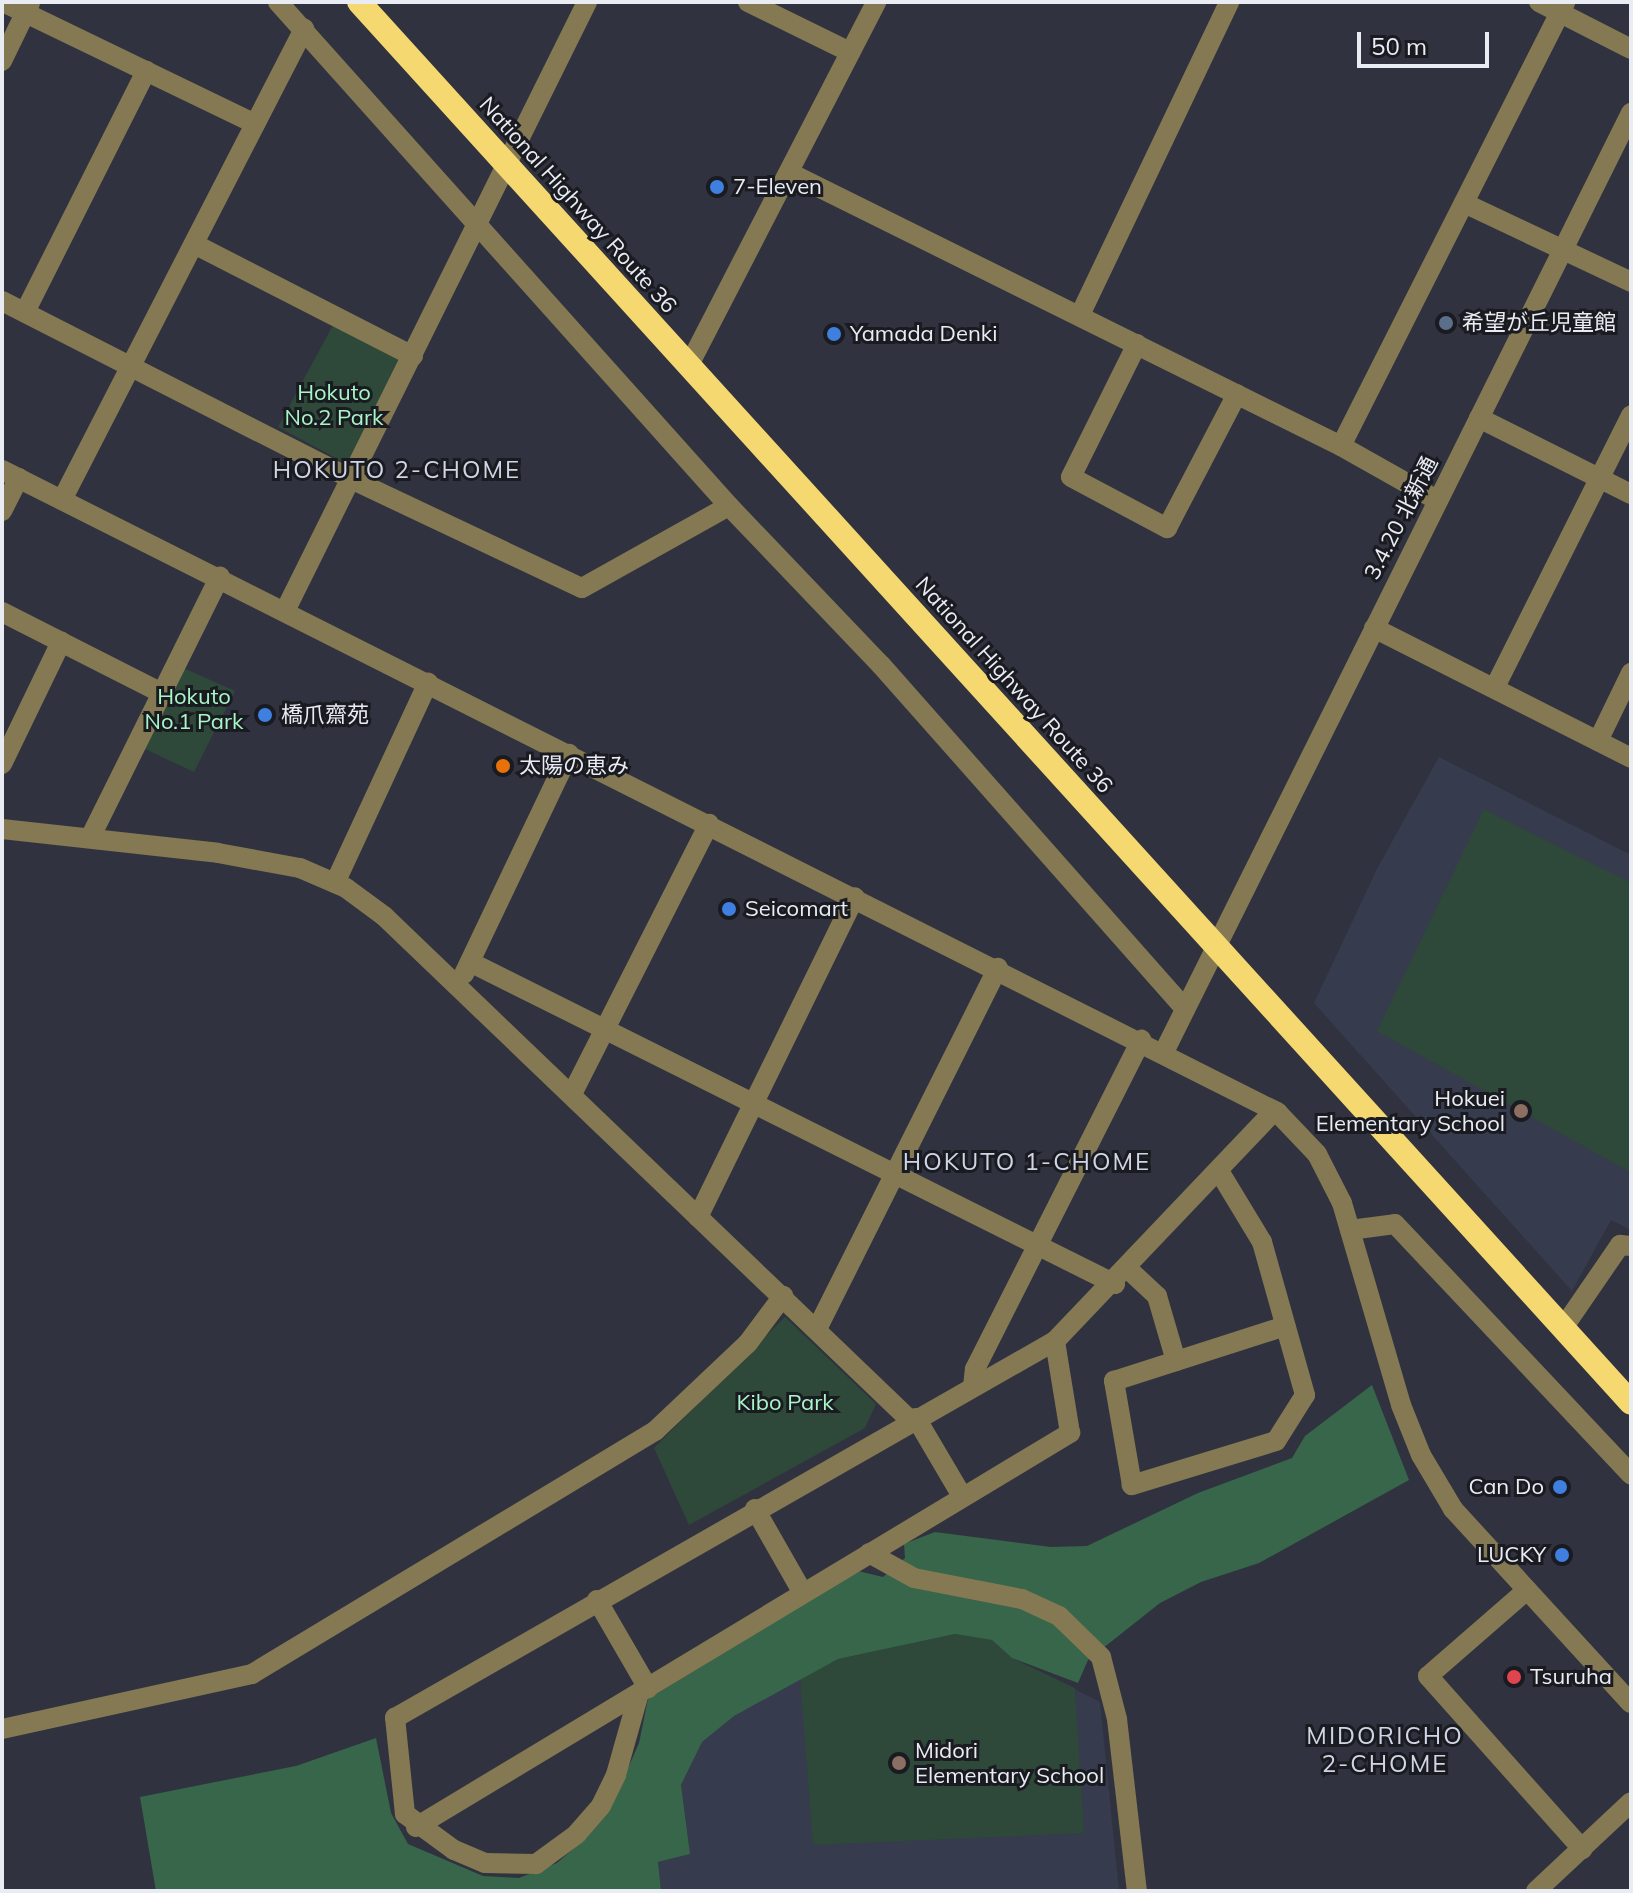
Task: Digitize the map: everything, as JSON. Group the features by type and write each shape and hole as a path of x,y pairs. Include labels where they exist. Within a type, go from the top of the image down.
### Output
{"highway":[{"name":"National Highway Route 36","path":"359,2 1631,1403"}],"street":[{"path":"3,2 28,8 146,71 255,124"},
{"path":"278,2 729,506 881,665 1185,1009"},
{"path":"285,611 587,2"},
{"path":"748,2 850,52"},
{"path":"689,365 876,2"},
{"path":"1080,315 1229,2"},
{"path":"1539,2 1563,7 1631,49"},
{"path":"1341,446 1563,7"},
{"path":"2,61 28,8"},
{"path":"62,500 304,29"},
{"path":"25,312 146,71"},
{"name":"3.4.20 北新通","path":"1164,1052 1214,945 1631,113"},
{"path":"790,173 1341,446 1437,500"},
{"path":"1464,203 1631,282"},
{"path":"194,244 413,356"},
{"path":"2,301 351,479 582,588 729,506"},
{"path":"1137,344 1071,477 1167,528 1237,394"},
{"path":"1495,687 1631,415"},
{"path":"1479,418 1631,494"},
{"path":"2,511 10,474 220,576 1141,1040 1274,1111 1317,1154 1350,1230 1421,1455 1453,1509 1631,1703"},
{"path":"90,838 220,576"},
{"path":"2,612 162,693"},
{"path":"1374,628 1631,758"},
{"path":"2,764 61,642"},
{"path":"1598,741 1631,673"},
{"path":"335,883 428,683"},
{"path":"458,987 569,754"},
{"path":"572,1094 709,824"},
{"path":"2,829 232,855 300,868 335,883 384,916 913,1419 962,1496"},
{"path":"698,1217 855,897"},
{"path":"470,962 1037,1246 1121,1276 1157,1296 1176,1361"},
{"path":"817,1329 998,968"},
{"path":"973,1387 975,1369 1141,1040"},
{"path":"597,1600 643,1690 601,1806 568,1841 536,1864 485,1863 416,1827 405,1814 395,1718 597,1600 755,1509 1055,1341 1121,1276 1274,1111"},
{"path":"1219,1171 1262,1242 1305,1395 1276,1441 1132,1485 1114,1381 1285,1326"},
{"path":"1350,1230 1395,1224 1631,1474"},
{"path":"1563,1328 1620,1245 1631,1246"},
{"path":"2,1729 252,1674 655,1431 748,1343 783,1296"},
{"path":"416,1827 1070,1433 1055,1341"},
{"path":"755,1509 803,1593"},
{"path":"869,1553 914,1578 1022,1599 1046,1610 1084,1637 1101,1657 1117,1719 1137,1891"},
{"path":"1527,1590 1428,1676 1582,1849"},
{"path":"1536,1891 1631,1802"}],"shaded area":[{"name":"Hokuei Elementary School","path":"1439,757 1631,855 1631,1230 1611,1220 1572,1291 1314,1003 1378,867"},
{"name":"Midori Elementary School","path":"992,1640 1012,1658 1100,1702 1119,1891 661,1891 658,1862 690,1854 681,1785 702,1742 734,1716 838,1659"}],"green space":[{"name":"Hokuto No.2 Park","path":"333,325 402,359 347,464 278,427"},
{"name":"Hokuto No.1 Park","path":"181,667 235,691 194,772 143,748"},
{"path":"1484,809 1631,883 1630,1172 1377,1031"},
{"name":"Kibo Park","path":"785,1317 876,1404 865,1428 689,1525 654,1448"},
{"path":"1372,1385 1409,1480 1259,1563 1201,1582 1160,1603 1088,1660 1078,1683 1012,1658 992,1640 955,1634 838,1659 734,1716 702,1742 681,1785 690,1854 658,1862 661,1891 156,1891 140,1797 296,1766 376,1738 391,1813 408,1844 483,1876 519,1878 557,1863 581,1842 615,1798 639,1743 648,1699 858,1571 883,1577 905,1558 904,1544 935,1532 1051,1547 1087,1546 1198,1493 1292,1458 1305,1436"},
{"path":"955,1634 992,1640 1012,1658 1075,1688 1084,1833 813,1845 800,1678 838,1659"}],"place":[{"name":"7-Eleven","path":"717,187"},
{"name":"希望が丘児童館","path":"1446,323"},
{"name":"Yamada Denki","path":"834,334"},
{"name":"橋爪齋苑","path":"265,715"},
{"name":"太陽の恵み","path":"503,766"},
{"name":"Seicomart","path":"729,909"},
{"name":"Hokuei Elementary School","path":"1521,1111"},
{"name":"Can Do","path":"1560,1487"},
{"name":"LUCKY","path":"1562,1555"},
{"name":"Tsuruha","path":"1514,1677"},
{"name":"Midori Elementary School","path":"899,1763"}],"district":[{"name":"HOKUTO 2-CHOME","path":"397,470"},
{"name":"HOKUTO 1-CHOME","path":"1027,1162"},
{"name":"MIDORICHO 2-CHOME","path":"1385,1750"}]}
